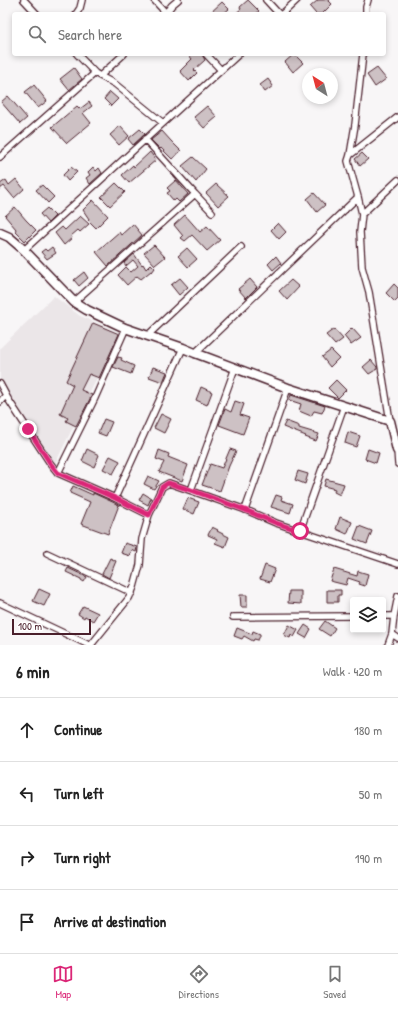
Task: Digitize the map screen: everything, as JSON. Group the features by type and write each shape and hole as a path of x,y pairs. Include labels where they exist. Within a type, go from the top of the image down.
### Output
{"street":[{"path":"24,0 35,12"},
{"path":"77,12 82,0"},
{"path":"154,0 164,12"},
{"path":"167,12 178,0"},
{"path":"266,0 277,12"},
{"path":"284,12 297,0"},
{"path":"366,12 368,0"},
{"path":"79,56 97,74 115,84 163,123"},
{"path":"0,157 97,74 121,56"},
{"path":"208,56 221,70"},
{"path":"24,250 237,56"},
{"path":"363,56 355,125 348,160 362,214 360,232 362,267 369,292 390,421 397,450 398,464"},
{"path":"350,155 398,117"},
{"path":"145,139 212,212"},
{"path":"362,214 398,180"},
{"path":"74,302 196,194"},
{"path":"195,353 358,198"},
{"path":"0,233 9,237 24,250 74,302 87,310 126,328 288,388 390,421"},
{"path":"147,336 241,247"},
{"path":"58,473 126,328"},
{"path":"115,498 183,348"},
{"path":"191,490 235,368"},
{"path":"0,384 50,463 58,473 149,515"},
{"path":"245,510 288,388"},
{"path":"0,402 6,395"},
{"path":"300,531 344,406"},
{"path":"0,603 90,645 132,593 140,565 142,539 149,515 162,487 168,483 245,510 276,523 398,564"},
{"path":"47,553 132,593"},
{"path":"388,645 392,634 398,596"},
{"path":"233,617 350,616"},
{"path":"386,616 394,616"},
{"path":"392,634 398,638"}],"shaded area":[{"path":"54,296 80,316 119,333 51,472 0,387 0,348"}],"building":[{"path":"248,0 259,11 237,12 241,9 240,7"},
{"path":"318,0 328,0 332,4 324,12 314,12 310,7"},
{"path":"222,2 229,9 225,12 211,12"},
{"path":"190,56 203,56 205,60 194,70 197,73 189,81 180,71 192,59"},
{"path":"292,56 296,56 303,63 293,72 285,62"},
{"path":"74,68 82,79 69,90 60,79"},
{"path":"377,68 386,79 375,87 367,75"},
{"path":"268,79 273,86 265,92 260,85"},
{"path":"34,85 47,101 38,108 25,92"},
{"path":"110,92 118,99 111,106 104,99"},
{"path":"8,96 27,118 20,124 1,102"},
{"path":"89,102 92,106 83,113 91,123 67,143 52,127 77,106 80,109"},
{"path":"207,106 217,117 204,128 194,117"},
{"path":"120,126 129,136 119,145 110,135"},
{"path":"140,129 145,134 133,145 128,139"},
{"path":"162,131 181,151 172,159 151,140"},
{"path":"150,152 156,160 129,183 122,175 133,165 134,167"},
{"path":"362,153 368,159 360,166 355,159"},
{"path":"193,157 206,169 196,182 182,166"},
{"path":"71,167 77,172 68,181 63,175"},
{"path":"93,167 96,171 99,168 102,173 90,184 86,178 90,175 88,172"},
{"path":"16,179 24,189 14,198 4,186 0,189 0,184 6,180 9,185"},
{"path":"176,180 188,194 179,202 176,199 174,201 167,193 170,191 167,188"},
{"path":"116,183 125,192 110,206 101,197"},
{"path":"216,184 229,196 218,206 206,193"},
{"path":"42,185 54,197 48,203 36,190"},
{"path":"314,193 325,205 317,212 307,199"},
{"path":"93,200 108,216 96,228 88,220 89,219 83,210"},
{"path":"15,207 36,230 25,241 15,231 16,229 5,216"},
{"path":"47,208 55,216 48,223 40,214"},
{"path":"185,215 200,232 207,226 220,240 207,251 192,235 185,241 181,238 183,236 174,225"},
{"path":"80,216 89,224 80,232 78,230 64,245 55,233 62,227 65,230"},
{"path":"278,223 286,232 279,239 271,230"},
{"path":"133,224 142,235 108,266 96,252 119,232 121,235"},
{"path":"154,245 165,257 155,265 144,253"},
{"path":"52,247 56,253 47,259 41,252 45,249 47,251"},
{"path":"187,248 197,259 188,267 178,256"},
{"path":"134,254 146,269 151,264 155,268 152,272 151,271 141,279 137,276 127,285 118,275 126,267 131,272 138,266 133,260 126,266 124,263"},
{"path":"276,256 281,263 273,270 268,264"},
{"path":"84,272 88,278 79,286 74,280"},
{"path":"180,278 188,287 179,295 171,285"},
{"path":"250,279 257,287 246,298 238,289"},
{"path":"291,280 299,287 287,300 279,291"},
{"path":"394,284 398,288 398,299 395,302 386,293"},
{"path":"93,323 119,334 99,378 89,374 81,390 92,395 76,426 66,421 68,418 60,414 73,385 66,381"},
{"path":"352,328 361,338 351,345 344,336"},
{"path":"334,329 343,339 335,345 326,335"},
{"path":"331,350 339,358 330,367 322,357"},
{"path":"118,357 134,366 131,374 113,367"},
{"path":"371,360 377,369 369,374 363,367"},
{"path":"153,367 167,372 163,382 149,377"},
{"path":"336,380 346,390 338,398 328,388"},
{"path":"201,387 212,392 207,405 196,400"},
{"path":"291,395 325,406 322,413 314,411 311,416 299,411 301,404 289,400"},
{"path":"235,401 244,404 240,415 249,418 243,434 219,425 225,409 231,412"},
{"path":"161,414 171,419 164,433 154,428"},
{"path":"104,419 112,422 106,436 98,433"},
{"path":"286,421 299,426 299,428 319,434 316,441 283,427"},
{"path":"348,432 360,436 356,447 345,443"},
{"path":"87,449 99,455 94,467 82,461"},
{"path":"230,449 236,451 220,491 202,485 210,464 222,468"},
{"path":"368,449 379,453 376,463 365,459"},
{"path":"159,450 169,454 168,457 188,465 182,481 159,472 164,462 156,459"},
{"path":"110,456 120,461 113,474 103,469"},
{"path":"298,471 308,474 305,484 295,480"},
{"path":"148,476 159,481 154,489 144,484"},
{"path":"326,479 344,484 340,495 334,492 335,489 324,486"},
{"path":"73,486 119,505 108,534 81,524 90,502 70,493"},
{"path":"143,493 151,498 148,505 139,500"},
{"path":"276,495 282,497 281,500 293,504 290,513 271,507"},
{"path":"188,498 199,502 194,514 183,509"},
{"path":"340,517 352,522 347,534 336,529"},
{"path":"359,526 372,531 367,544 354,539"},
{"path":"212,527 229,537 225,547 215,543 217,539 208,535"},
{"path":"125,543 137,547 136,552 132,550 130,556 121,553"},
{"path":"110,558 116,561 109,578 102,574"},
{"path":"265,565 275,569 270,582 260,579"},
{"path":"68,568 87,577 84,582 66,572"},
{"path":"334,569 357,576 358,571 368,574 365,586 359,584 360,582 348,578 346,585 330,581"},
{"path":"39,589 50,594 44,606 33,601"},
{"path":"327,590 341,590 341,595 338,595 338,602 327,602"},
{"path":"289,591 301,591 301,604 288,603"},
{"path":"240,595 247,595 247,607 241,607"},
{"path":"83,606 98,613 93,621 78,614"},
{"path":"325,621 335,628 330,636 319,629"},
{"path":"289,625 298,630 294,637 291,635 290,638 284,635"},
{"path":"305,625 311,629 306,638 299,634"},
{"path":"237,628 252,634 253,631 260,634 260,636 258,640 254,639 253,641 244,636 242,639 234,636"}],"route":[{"path":"28,429 58,473 149,515 162,487 168,483 191,490 300,531"}]}
